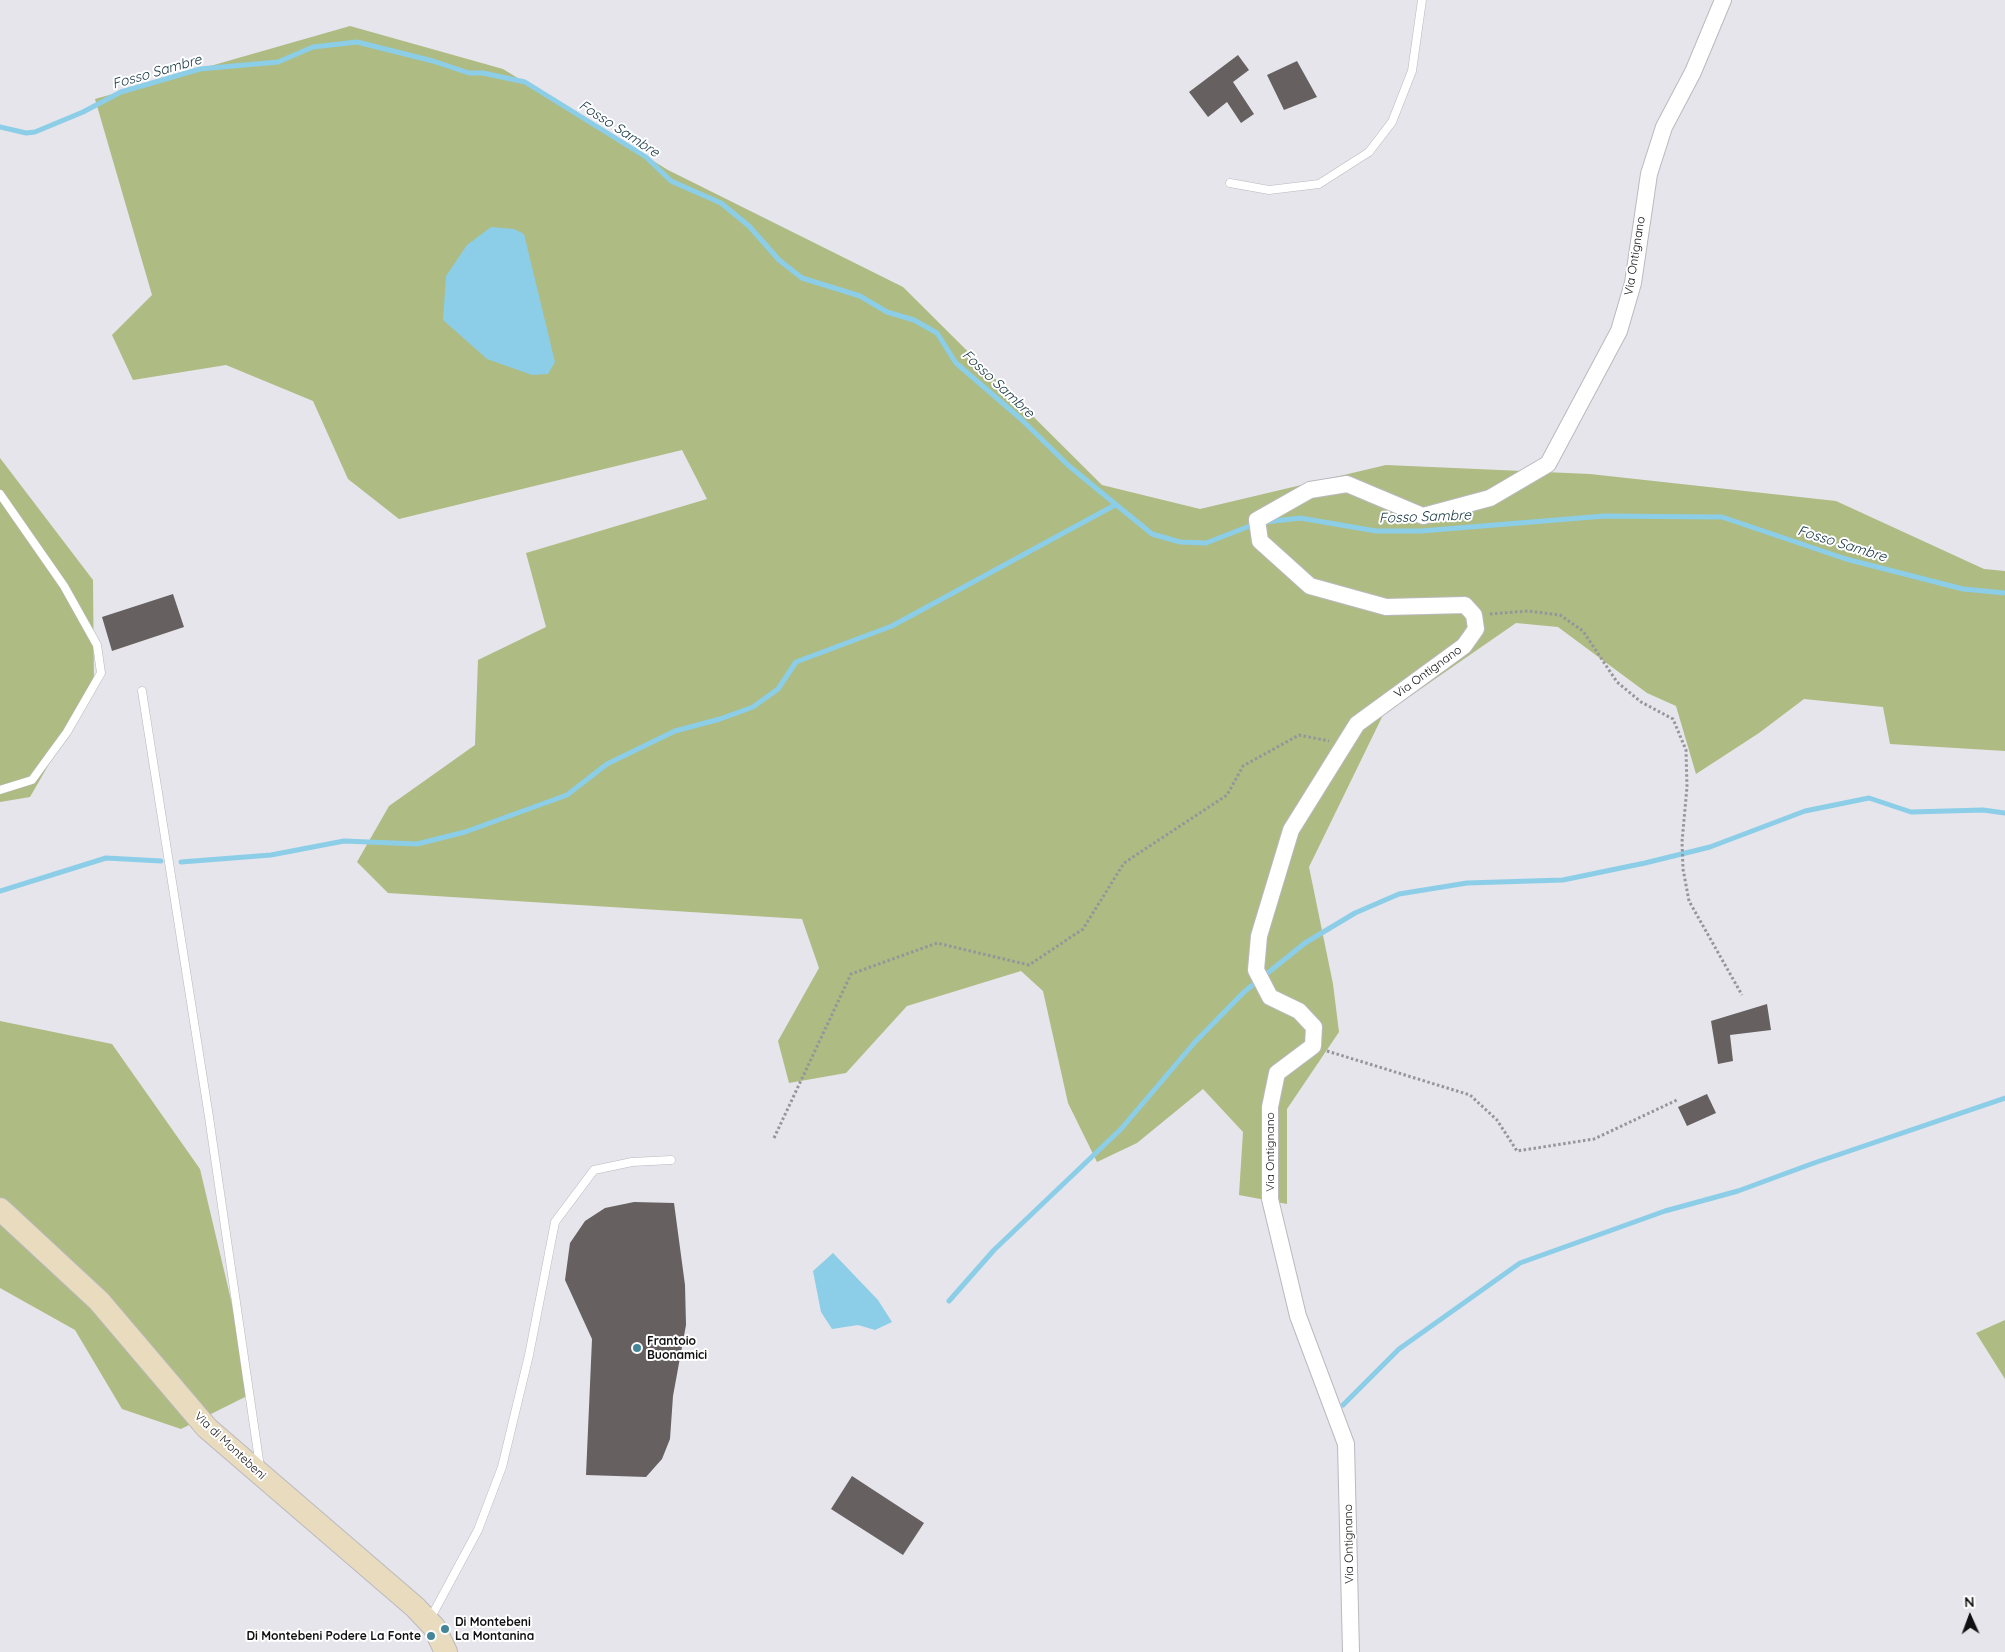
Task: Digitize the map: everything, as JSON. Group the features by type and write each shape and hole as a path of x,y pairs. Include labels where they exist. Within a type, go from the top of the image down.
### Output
{"street":[{"name":"Via Ontignano","path":"1351,1652 1346,1444 1298,1316 1270,1199 1270,1107 1277,1074 1313,1046 1314,1027 1299,1011 1270,997 1256,970 1259,936 1291,830 1357,724 1464,646 1476,629 1474,615 1465,605 1386,607 1310,586 1260,541 1257,520 1310,490 1347,484 1423,516 1490,498 1548,464 1619,331 1633,283 1649,174 1664,127 1693,72 1723,0"},
{"name":"Via di Montebeni","path":"0,1209 99,1301 207,1428 261,1477 396,1590 429,1621 437,1632 446,1652"}],"lane":[{"path":"1230,183 1269,190 1319,184 1369,152 1392,122 1412,72 1422,0"},
{"path":"0,494 64,586 97,645 101,673 67,732 32,780 0,790"},
{"path":"142,690 209,1117 261,1477"},
{"path":"429,1621 478,1530 502,1468 529,1355 555,1222 594,1170 632,1162 671,1160"}],"path":[{"path":"1474,615 1528,612 1560,615 1583,631 1617,682 1641,702 1673,719 1686,750 1687,787 1682,842 1683,869 1689,901 1742,995"},
{"path":"774,1138 851,974 937,943 1030,964 1083,928 1124,863 1227,795 1244,766 1298,735 1344,744"},
{"path":"1313,1046 1470,1095 1497,1120 1517,1151 1594,1139 1677,1100"}],"green space":[{"path":"350,26 503,69 668,170 903,287 1102,485 1200,509 1386,465 1590,474 1836,501 1984,569 2005,571 2005,751 1890,744 1883,707 1804,699 1759,733 1696,774 1676,706 1647,693 1558,627 1516,623 1383,715 1309,867 1333,984 1339,1032 1287,1109 1287,1204 1239,1195 1243,1132 1203,1089 1137,1143 1097,1162 1068,1103 1043,991 1021,971 907,1006 846,1073 789,1083 778,1041 819,968 802,919 388,893 357,862 389,806 475,745 478,660 546,627 526,553 707,499 682,450 399,519 348,479 313,401 226,365 133,380 112,335 152,295 95,99"},
{"path":"0,458 93,580 94,686 30,797 0,802"},
{"path":"0,1021 112,1044 200,1169 253,1393 181,1429 122,1409 75,1330 0,1288"},
{"path":"2005,1320 2005,1379 1976,1333"}],"water":[{"path":"491,227 514,229 524,234 555,362 548,374 532,375 487,359 443,320 446,276 467,245"},
{"path":"833,1253 878,1300 892,1322 875,1330 858,1325 832,1329 821,1312 813,1271"}],"building":[{"path":"1238,55 1249,70 1233,82 1254,114 1241,123 1227,102 1208,117 1189,92"},
{"path":"1297,61 1317,97 1284,110 1267,75"},
{"path":"173,594 184,627 112,651 102,617"},
{"path":"1767,1004 1771,1030 1730,1035 1733,1061 1718,1064 1711,1021"},
{"path":"1707,1094 1716,1113 1687,1126 1678,1107"},
{"name":"Frantoio Buonamici","path":"634,1202 674,1203 685,1285 686,1325 673,1396 670,1439 662,1459 646,1477 586,1475 592,1339 565,1280 570,1243 585,1221 605,1208"},
{"path":"852,1476 924,1523 903,1555 831,1509"}],"waterway":[{"name":"Fosso Sambre","path":"0,127 26,133 35,132 83,112 121,92 200,69 278,62 313,47 357,42 433,61 469,73 483,73 525,82 646,157 671,181 721,203 749,226 779,260 802,278 860,296 887,312 914,320 937,333 956,363 1021,419 1069,466 1152,534 1180,542 1206,543 1255,524"},
{"path":"181,862 271,855 344,841 417,844 465,832 567,795 607,764 675,731 720,719 753,707 778,689 796,662 892,626 1115,505"},
{"name":"Fosso Sambre","path":"1266,522 1300,518 1376,531 1421,531 1605,516 1722,517 1846,559 1963,589 2005,593"},
{"path":"949,1301 994,1250 1121,1129 1195,1042 1244,992 1305,943 1355,913 1399,894 1467,883 1563,880 1645,863 1710,847 1805,811 1869,798 1911,812 1983,810 2005,813"},
{"path":"0,891 106,858 161,861"},
{"path":"1343,1405 1399,1349 1520,1263 1665,1211 1738,1191 2005,1098"}],"place":[{"name":"Frantoio Buonamici","path":"637,1348"},
{"name":"Di Montebeni La Montanina","path":"445,1629"},
{"name":"Di Montebeni Podere La Fonte","path":"431,1636"}]}
